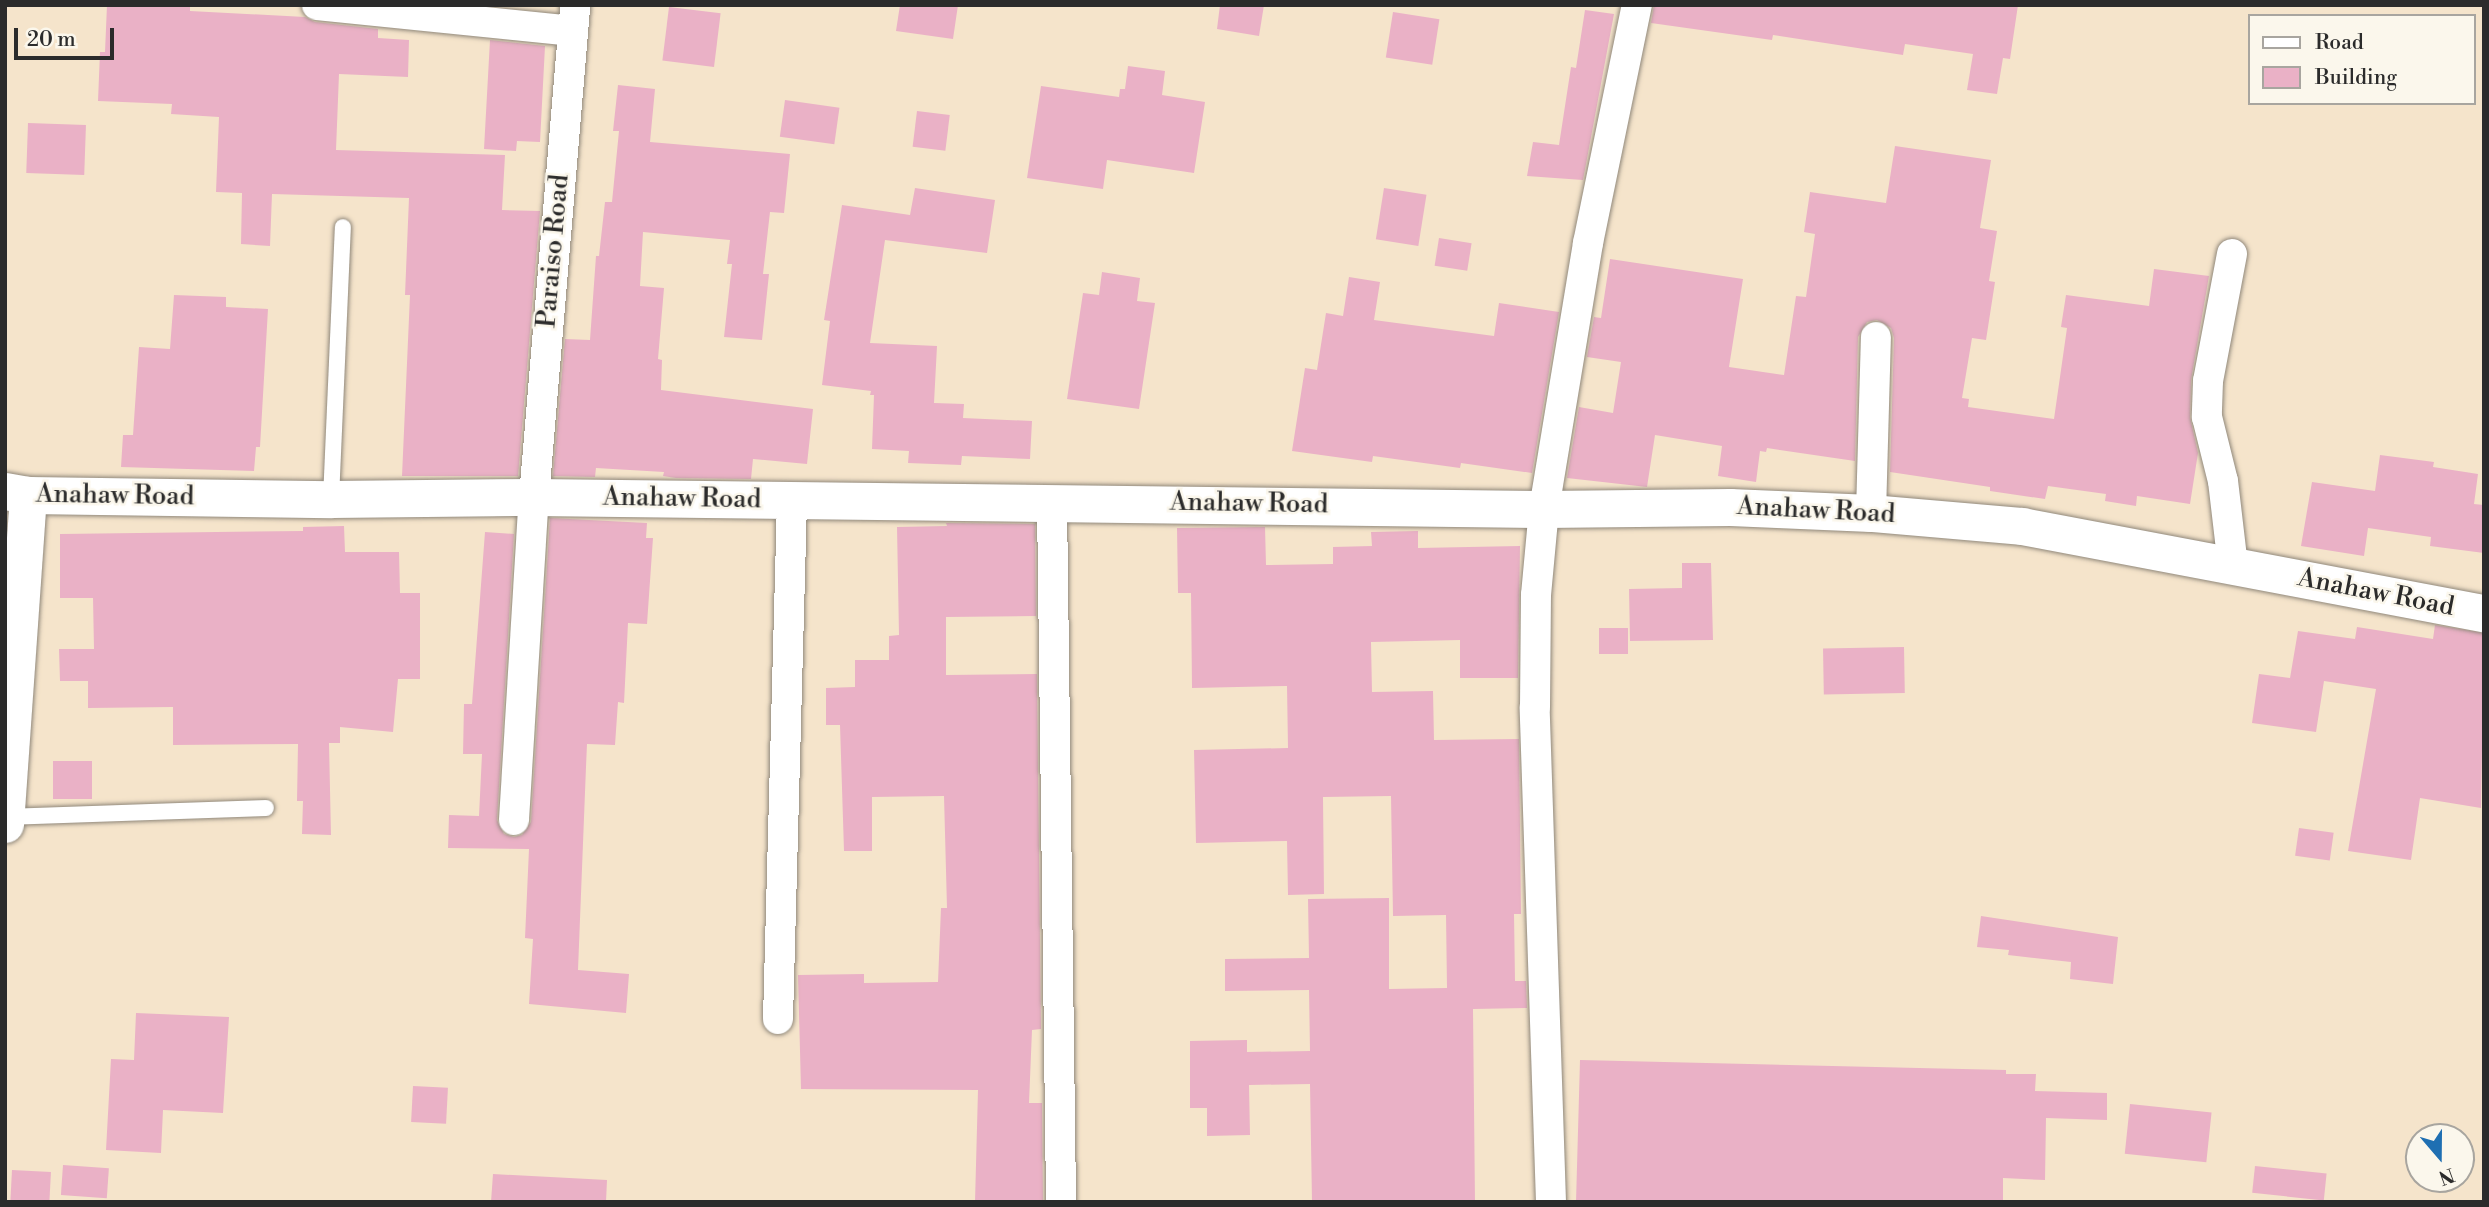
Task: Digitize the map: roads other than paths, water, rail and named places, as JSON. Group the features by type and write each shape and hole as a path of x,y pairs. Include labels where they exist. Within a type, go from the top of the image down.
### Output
{"street":[{"path":"317,5 573,18"},
{"path":"1551,1202 1535,707 1536,595 1544,509 1588,243 1637,5"},
{"name":"Paraiso Road","path":"514,820 534,497 573,18"},
{"path":"2232,254 2208,382 2207,417 2223,481 2233,566"},
{"path":"1871,513 1876,337"},
{"path":"5,824 17,493"},
{"name":"Anahaw Road","path":"17,493 331,499 534,497 1544,509 1730,507 1871,513 2022,526 2484,613"},
{"path":"778,1019 792,500"},
{"path":"1052,502 1061,1202"}],"lane":[{"path":"331,499 343,227"},
{"path":"6,817 266,808"}]}
